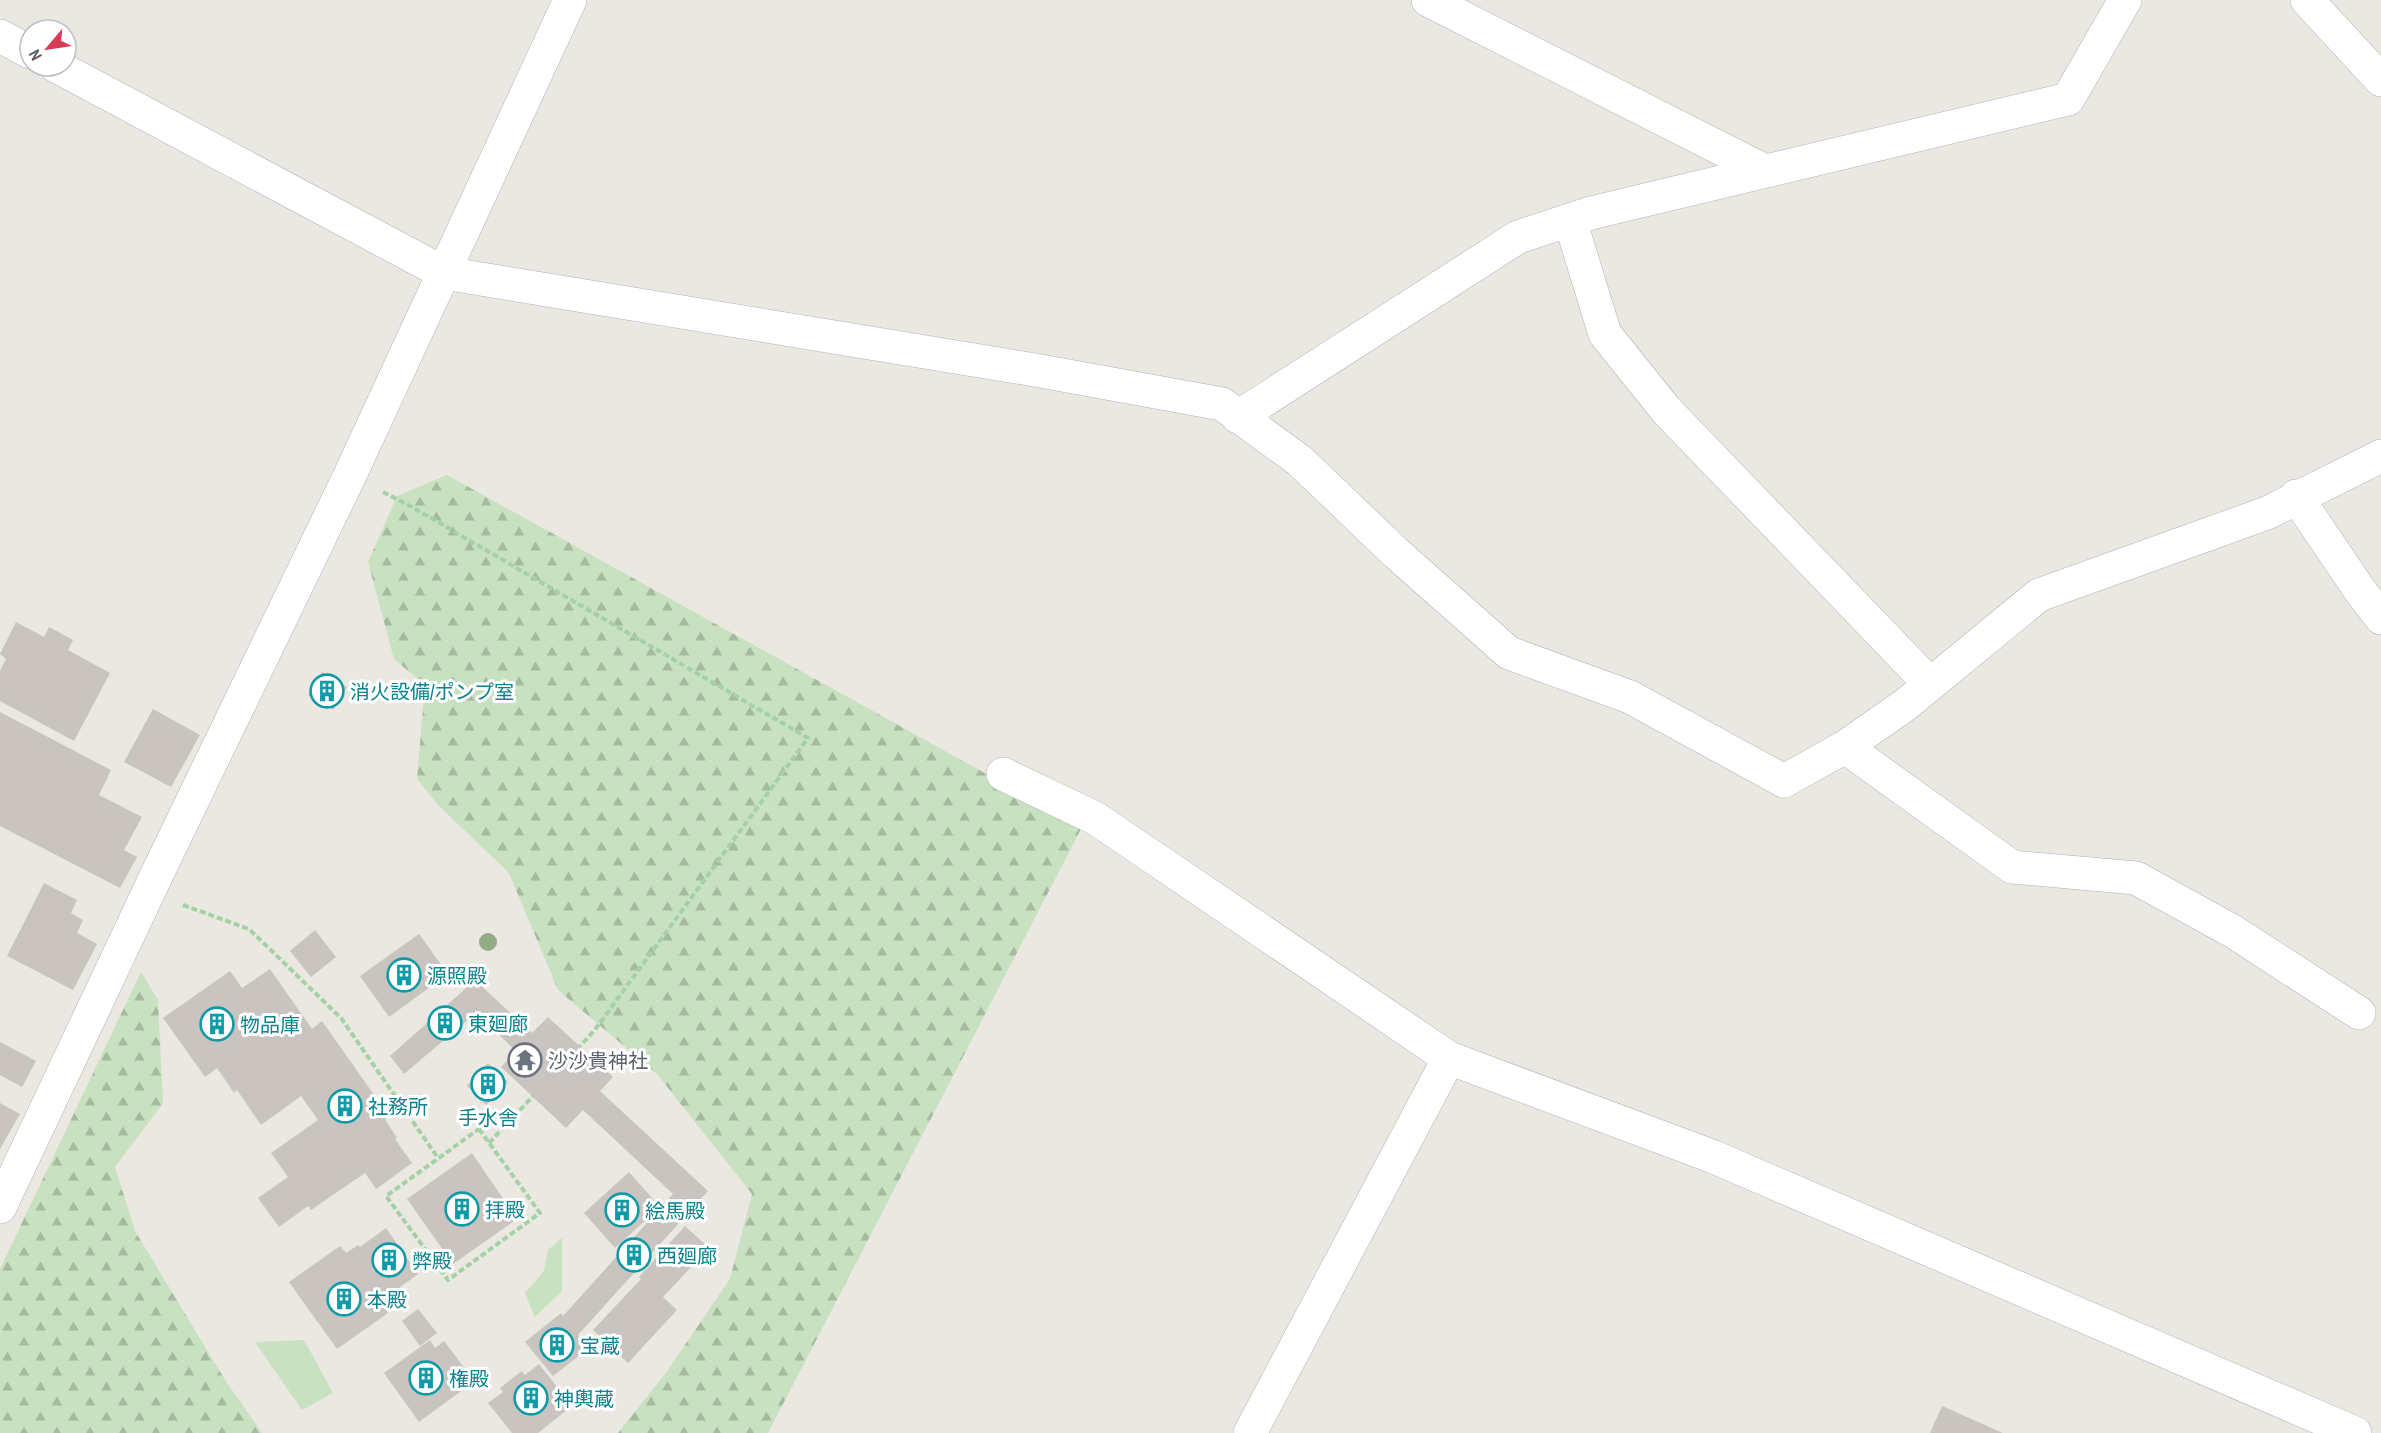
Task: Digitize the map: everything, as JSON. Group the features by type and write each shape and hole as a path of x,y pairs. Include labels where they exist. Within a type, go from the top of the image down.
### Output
{"street":[{"path":"0,1207 148,893 350,475 570,0"},
{"path":"1428,0 1765,171"},
{"path":"1238,417 1518,237 1570,220 1765,171 2068,99 2125,0"},
{"path":"2307,0 2381,80"},
{"path":"0,36 18,46"},
{"path":"78,78 444,273 1035,370 1222,404 1300,461 1395,552 1509,653 1630,697 1784,781 1845,747 1905,705 2039,595 2267,513 2296,496 2381,456"},
{"path":"1570,220 1605,334 1666,410 1930,684"},
{"path":"2296,496 2381,618"},
{"path":"1845,747 2012,867 2136,879 2234,932 2358,1013"},
{"path":"1003,774 1095,818 1449,1058 1714,1157 2355,1433"},
{"path":"1250,1433 1449,1058"}],"path":[{"path":"350,475 412,507 808,738 580,1047"},
{"path":"148,893 249,928 341,1018 438,1158"},
{"path":"489,1143 533,1096"},
{"path":"479,1129 540,1213 447,1280 386,1196 438,1158 479,1129"}],"green space":[{"path":"447,475 1082,827 768,1433 618,1433 665,1374 730,1279 752,1194 657,1074 558,990 509,873 439,806 417,779 425,685 394,659 368,562 397,496"},
{"path":"141,972 158,1000 163,1103 115,1167 135,1231 225,1380 262,1433 0,1433 0,1269"},
{"path":"562,1238 562,1291 535,1317 525,1293 544,1271 548,1250"},
{"path":"304,1340 333,1393 302,1410 255,1342"}],"building":[{"path":"16,622 44,637 49,627 73,640 68,650 110,673 74,741 0,701 0,671 6,659 0,654"},
{"name":"消火設備/ポンプ室","path":"322,672 347,687 333,710 308,695"},
{"path":"153,709 200,735 171,787 124,762"},
{"path":"0,712 111,770 99,795 142,817 124,850 137,857 120,888 0,826"},
{"path":"44,883 77,900 71,913 83,920 77,933 97,944 73,990 7,956"},
{"path":"315,930 336,957 311,977 290,951"},
{"name":"源照殿","path":"419,934 448,974 389,1017 360,976"},
{"name":"社務所","path":"270,969 312,1029 322,1021 389,1116 385,1119 397,1138 395,1139 412,1163 376,1189 365,1173 311,1210 308,1206 279,1227 258,1198 288,1177 271,1153 318,1120 301,1096 261,1125 237,1090 234,1093 217,1068 205,1077 163,1018 230,971 242,988"},
{"path":"475,980 532,1033 548,1017 613,1077 600,1091 708,1191 578,1335 589,1348 553,1376 525,1342 561,1313 563,1316 673,1194 583,1110 566,1128 501,1067 516,1051 476,1013 404,1074 390,1056"},
{"path":"0,1042 36,1061 22,1087 0,1075"},
{"name":"手水舎","path":"488,1063 508,1082 486,1105 467,1086"},
{"path":"0,1103 20,1114 0,1149"},
{"name":"拝殿","path":"472,1153 517,1219 453,1264 407,1199"},
{"name":"絵馬殿","path":"629,1172 660,1207 615,1248 584,1213"},
{"path":"685,1226 709,1248 663,1297 677,1310 628,1363 593,1330 641,1279 639,1277"},
{"name":"本殿","path":"386,1228 418,1274 381,1303 388,1313 337,1349 289,1282 340,1246 346,1253 358,1245 360,1247"},
{"path":"418,1309 437,1333 420,1346 402,1321"},
{"name":"権殿","path":"430,1340 435,1348 444,1341 469,1374 459,1382 464,1389 419,1422 384,1373"},
{"name":"神輿蔵","path":"539,1364 572,1406 538,1433 512,1433 488,1403 503,1392 500,1388 522,1371 525,1375"},
{"path":"1942,1406 2003,1433 1930,1433"}],"place":[{"name":"消火設備/ポンプ室","path":"327,691"},
{"name":"源照殿","path":"404,975"},
{"name":"東廻廊","path":"445,1023"},
{"name":"物品庫","path":"217,1024"},
{"name":"沙沙貴神社","path":"525,1060"},
{"name":"手水舎","path":"488,1084"},
{"name":"社務所","path":"345,1106"},
{"name":"拝殿","path":"462,1209"},
{"name":"絵馬殿","path":"622,1210"},
{"name":"西廻廊","path":"634,1255"},
{"name":"弊殿","path":"389,1260"},
{"name":"本殿","path":"344,1299"},
{"name":"宝蔵","path":"557,1345"},
{"name":"権殿","path":"426,1378"},
{"name":"神輿蔵","path":"531,1398"}]}
